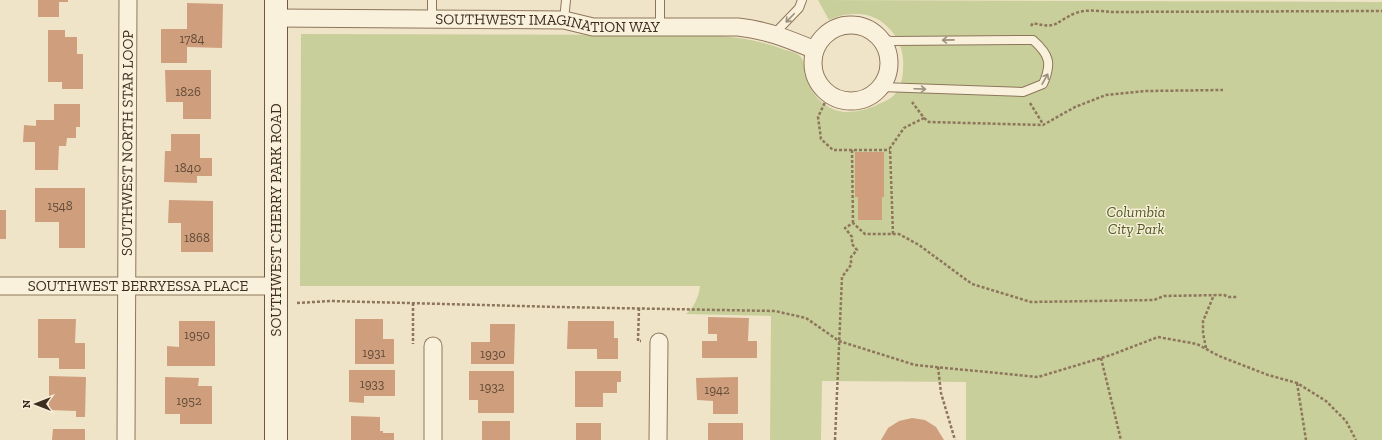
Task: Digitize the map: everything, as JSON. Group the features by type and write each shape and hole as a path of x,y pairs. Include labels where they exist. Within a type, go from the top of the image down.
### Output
{"main road":[{"name":"SOUTHWEST CHERRY PARK ROAD","path":"276,9 276,440"}],"street":[{"name":"SOUTHWEST NORTH STAR LOOP","path":"126,440 128,0"},
{"name":"SOUTHWEST IMAGINATION WAY","path":"276,9 432,19 564,20 593,27 756,28 775,33 815,50"},
{"path":"851,24 862,26 873,31 881,39 887,50 890,63 887,76 881,87 870,96 856,101 842,100 829,94 820,85 815,74 813,62 815,50 820,40 829,32 839,26 851,24"},
{"name":"SOUTHWEST BERRYESSA PLACE","path":"0,286 127,286 276,294"},
{"path":"658,440 660,342"},
{"path":"432,440 434,346"}],"lane":[{"path":"432,0 432,19"},
{"path":"564,20 566,0"},
{"path":"660,0 660,27"},
{"path":"775,33 799,8 802,0"},
{"path":"881,39 891,41 1033,40 1047,57 1048,72 1043,84 1023,92 881,87"}],"path":[{"path":"1025,40 1032,23 1045,27 1054,26 1077,13 1091,10 1111,12 1382,11"},
{"path":"910,99 924,118 929,122 1043,125 1075,107 1106,95 1146,91 1223,90"},
{"path":"1023,92 1043,125"},
{"path":"829,94 818,117 821,139 833,150 890,150"},
{"path":"893,234 890,148 904,128 924,118"},
{"path":"852,150 853,223 865,234 899,234 919,245 972,284 1031,302 1154,300 1164,296 1224,295 1229,297 1238,297"},
{"path":"835,440 842,277 851,265 851,257 856,250 852,244 852,237 845,228 853,223"},
{"path":"276,294 331,301 775,311 806,318 839,341 915,365 1038,377 1101,358 1158,337 1197,344 1219,356 1261,372 1297,383 1326,401 1346,421 1356,440"},
{"path":"1206,349 1203,333 1203,321 1214,295"},
{"path":"413,303 413,347 434,346"},
{"path":"1101,358 1121,440"},
{"path":"938,367 941,393 955,440"},
{"path":"1297,383 1306,440"}],"green space":[{"name":"Columbia City Park","path":"818,0 1382,2 1382,440 966,440 966,382 822,381 821,440 770,440 771,316 686,314 696,302 700,286 300,286 301,34 710,35 766,44 794,52 799,55 803,62 807,82 811,89 820,101 833,109 847,112 859,111 884,102 895,94 901,82 903,58 901,48 891,30 876,18 866,15 849,14 829,20"}],"building":[{"path":"38,0 68,0 68,2 59,2 59,17 38,17"},
{"path":"187,3 223,4 222,48 187,47 187,63 161,63 161,29 187,29"},
{"path":"48,30 65,30 65,37 77,37 77,54 83,54 83,89 62,89 62,82 48,82"},
{"path":"165,70 211,70 211,119 183,119 183,102 166,102"},
{"path":"54,104 80,104 80,127 76,127 76,138 67,138 66,146 59,146 58,170 35,170 35,142 23,142 24,125 36,126 36,120 54,120"},
{"path":"171,134 200,134 200,158 212,158 212,176 197,176 197,183 164,182 165,151 171,151"},
{"path":"855,152 884,152 884,197 882,197 882,220 858,220 858,197 855,197"},
{"path":"35,188 85,188 85,248 59,248 59,222 35,222"},
{"path":"169,200 213,201 213,252 181,252 181,223 168,223"},
{"path":"0,210 6,210 6,239 0,239"},
{"path":"708,317 749,318 748,341 757,341 757,358 702,358 702,341 717,341 717,334 708,334"},
{"path":"38,319 76,319 75,343 85,343 85,369 59,369 59,358 38,358"},
{"path":"355,319 383,319 383,339 394,339 394,364 355,364"},
{"path":"179,321 215,321 215,366 167,366 167,346 179,347"},
{"path":"568,321 614,321 614,338 618,338 618,359 597,359 597,349 567,349"},
{"path":"490,324 515,324 514,364 471,364 471,342 490,342"},
{"path":"349,370 395,370 395,396 364,396 364,403 349,402"},
{"path":"469,371 514,371 514,413 478,413 478,400 469,400"},
{"path":"575,371 621,371 621,382 617,382 617,393 603,393 603,407 575,407"},
{"path":"49,376 86,377 85,417 76,417 76,411 49,410"},
{"path":"165,377 199,378 198,386 212,386 212,424 180,424 180,414 165,414"},
{"path":"738,377 738,414 713,414 713,401 697,400 696,378"},
{"path":"351,416 380,417 380,431 383,431 383,433 394,433 394,440 351,440"},
{"path":"912,418 925,420 936,427 944,440 881,440 888,428 899,421"},
{"path":"482,421 510,421 510,440 482,440"},
{"path":"576,423 601,423 601,440 576,440"},
{"path":"708,423 743,423 743,440 708,440"},
{"path":"53,429 85,429 85,440 52,440"}]}
